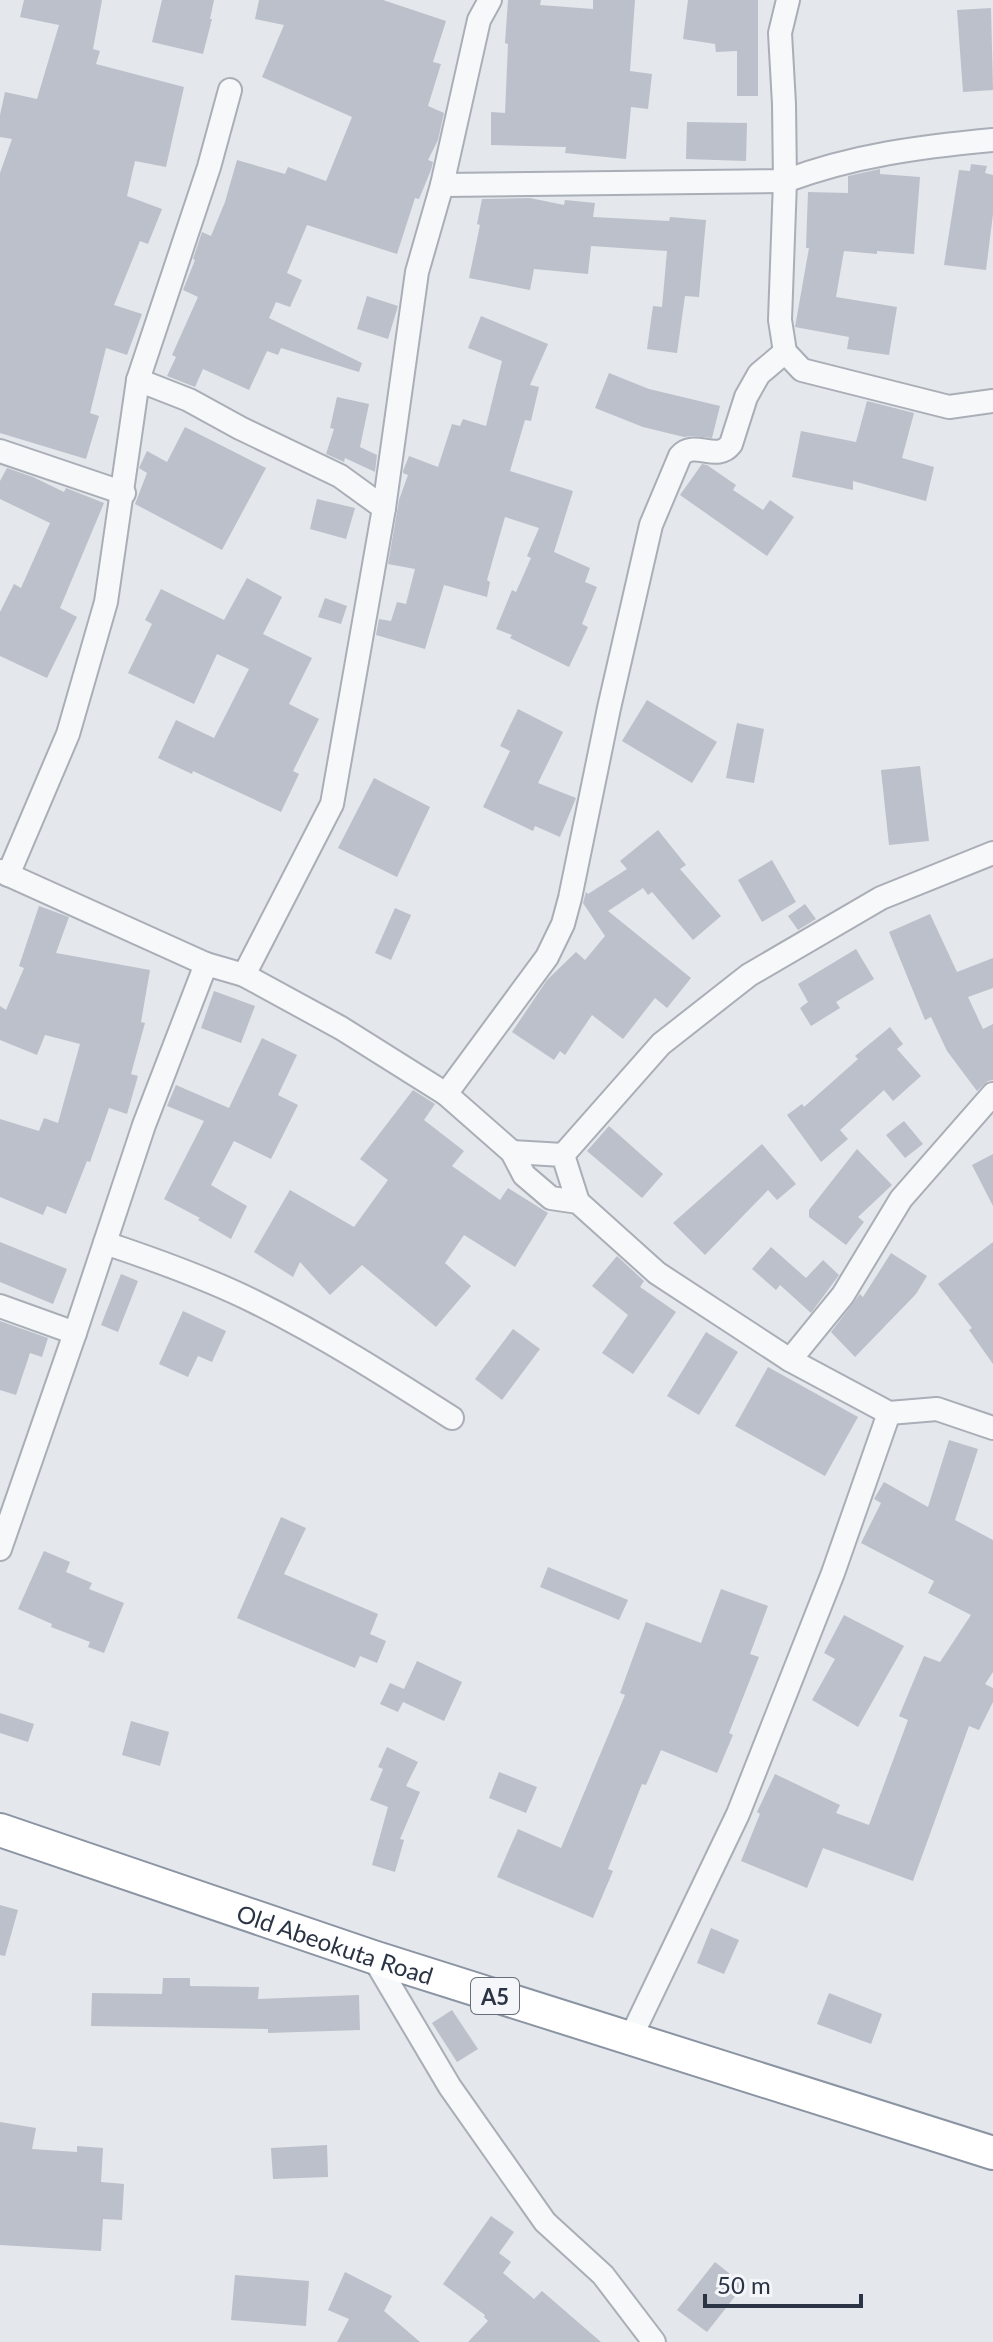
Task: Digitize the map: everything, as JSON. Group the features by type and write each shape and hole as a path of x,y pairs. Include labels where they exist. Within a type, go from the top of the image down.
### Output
{"highway":[{"name":"Old Abeokuta Road","path":"0,1830 373,1957 993,2153"}],"street":[{"path":"244,975 332,804 384,508 417,272 442,185 479,20 490,0"},
{"path":"788,0 780,33 785,181 780,320 785,352 802,370 904,397 949,407 993,401"},
{"path":"230,90 209,167 138,380 106,602 68,734 4,873 206,964 244,975 341,1028 446,1094 512,1152 524,1175 551,1198 578,1202"},
{"path":"442,185 785,181 822,167 905,149 993,140"},
{"path":"446,1094 547,957 563,924 651,525 680,456 684,451 693,449 716,453 726,450 731,444 746,397 759,374 785,352"},
{"path":"138,380 189,400 240,428 287,448 340,476 384,508"},
{"path":"0,451 124,493"},
{"path":"563,1155 661,1044 749,975 881,898 993,853"},
{"path":"0,1549 144,1125 206,964"},
{"path":"790,1360 843,1295 901,1199 993,1094"},
{"path":"512,1152 563,1155"},
{"path":"563,1155 578,1202 657,1273 790,1360 889,1413 937,1409 993,1428"},
{"path":"105,1243 171,1265 253,1300 344,1348 452,1418"},
{"path":"0,1306 75,1333"},
{"path":"630,2039 738,1814 833,1573 889,1413"},
{"path":"373,1957 450,2087 545,2222 603,2275 654,2342"}],"building":[{"path":"24,0 102,0 93,49 100,51 96,64 184,87 166,167 135,161 127,196 162,209 148,244 140,241 114,305 142,314 127,355 106,348 90,413 99,416 86,459 0,433 0,173 12,139 0,137 0,115 5,92 37,99 59,25 20,17"},
{"path":"162,0 214,0 203,54 152,42"},
{"path":"259,0 383,0 446,21 433,62 441,64 428,106 444,113 438,140 428,160 433,162 431,170 419,199 415,198 397,254 307,225 287,273 302,280 290,307 276,302 269,318 362,363 359,372 281,348 278,355 267,351 249,390 203,369 195,387 167,376 176,357 172,355 198,297 183,290 193,259 202,232 211,236 237,160 285,174 288,167 326,181 352,117 262,77 284,25 255,19"},
{"path":"508,0 541,0 540,5 593,9 593,0 635,0 630,71 652,74 648,109 631,107 626,159 565,153 566,147 491,145 491,112 505,113"},
{"path":"688,0 758,0 758,96 737,96 737,51 716,52 715,44 683,39"},
{"path":"991,8 993,90 963,92 957,10"},
{"path":"687,122 747,123 746,161 686,159"},
{"path":"971,164 987,166 985,173 993,175 993,214 986,270 944,265 959,170 970,171"},
{"path":"880,169 880,174 920,177 914,254 844,251 836,297 897,307 889,355 847,349 849,337 795,327 809,248 806,248 808,192 848,193 848,176"},
{"path":"530,198 564,205 565,200 595,203 593,217 706,220 699,297 685,296 677,353 647,349 653,306 662,307 667,251 591,246 588,274 534,269 530,290 469,278 482,199"},
{"path":"367,296 398,306 388,339 357,329"},
{"path":"481,316 548,344 530,385 539,387 531,421 525,420 510,471 573,491 554,552 590,568 585,582 597,587 582,624 588,627 569,667 496,629 512,590 516,592 531,558 527,556 539,528 505,517 487,580 490,582 487,597 444,585 425,649 376,635 379,619 391,621 397,602 406,604 415,569 388,564 399,500 408,475 403,471 409,456 438,467 452,424 460,426 463,419 486,426 502,361 468,348"},
{"path":"609,373 649,389 720,406 712,438 684,437 643,427 595,408"},
{"path":"337,397 369,404 360,447 377,455 375,472 345,458 344,462 326,454 334,429 330,428"},
{"path":"867,401 914,413 902,458 934,467 926,501 853,481 853,490 792,477 801,431 856,442"},
{"path":"185,427 266,468 222,550 135,504 147,473 139,468 147,451 167,462"},
{"path":"702,464 736,485 733,490 763,510 770,500 794,517 767,556 680,495"},
{"path":"7,468 64,492 66,488 104,503 60,608 77,617 47,678 0,656 0,612 14,584 21,588 50,523 0,499 0,481"},
{"path":"317,499 355,508 346,539 310,529"},
{"path":"247,578 282,597 263,634 312,658 289,704 319,719 293,771 299,774 281,812 158,758 176,720 214,738 249,669 217,654 194,704 128,673 152,624 145,620 161,589 224,620"},
{"path":"325,598 347,606 341,624 318,617"},
{"path":"647,700 717,742 692,783 622,741"},
{"path":"518,709 563,732 538,783 576,798 560,837 535,826 533,831 483,807 510,751 500,746"},
{"path":"737,723 764,729 754,783 726,778"},
{"path":"920,766 929,841 889,845 881,770"},
{"path":"374,778 430,807 397,877 338,848"},
{"path":"658,830 686,865 680,869 721,916 693,940 652,892 648,895 643,888 608,911 691,978 667,1008 655,998 623,1039 592,1015 565,1055 560,1051 554,1060 512,1032 547,980 576,952 585,960 605,936 583,903 586,892 588,894 627,869 620,861"},
{"path":"772,860 796,902 762,922 738,880"},
{"path":"805,904 816,919 798,930 788,916"},
{"path":"39,906 69,917 56,953 150,970 141,1022 145,1023 131,1074 138,1076 127,1114 109,1108 90,1162 87,1161 66,1214 47,1206 43,1215 0,1197 0,1119 39,1131 44,1118 58,1123 80,1044 45,1035 37,1055 0,1040 0,1006 6,1010 24,968 19,966"},
{"path":"395,908 411,915 391,960 375,953"},
{"path":"930,914 957,972 993,958 993,988 968,997 983,1029 993,1024 993,1080 977,1091 947,1051 931,1017 925,1020 889,932"},
{"path":"856,949 874,979 836,1002 840,1008 811,1026 800,1008 808,1002 798,984"},
{"path":"214,991 255,1006 241,1043 201,1028"},
{"path":"890,1027 903,1044 897,1049 921,1076 893,1101 884,1090 840,1130 848,1139 821,1162 787,1115 802,1104 804,1107 858,1059 855,1056"},
{"path":"262,1038 297,1055 278,1095 298,1105 271,1159 234,1141 211,1185 247,1206 231,1239 164,1199 204,1121 167,1106 176,1085 229,1108"},
{"path":"413,1090 435,1104 424,1120 464,1151 452,1166 500,1200 508,1188 548,1213 515,1267 464,1235 445,1263 471,1286 436,1327 362,1265 330,1295 300,1262 293,1277 254,1252 290,1190 354,1227 388,1180 360,1159"},
{"path":"904,1121 923,1144 905,1158 886,1135"},
{"path":"609,1126 663,1174 642,1198 587,1151"},
{"path":"762,1144 796,1184 777,1200 768,1190 705,1255 673,1223"},
{"path":"857,1149 892,1185 858,1217 864,1222 846,1245 809,1217 809,1210"},
{"path":"993,1154 993,1206 972,1165"},
{"path":"0,1242 67,1269 53,1304 0,1282"},
{"path":"993,1242 993,1364 969,1330 972,1328 938,1284"},
{"path":"771,1247 806,1278 823,1260 839,1275 811,1313 780,1285 776,1290 752,1269"},
{"path":"891,1253 927,1276 916,1294 855,1357 831,1332 860,1294 863,1297"},
{"path":"617,1256 644,1281 640,1287 676,1312 633,1374 602,1353 628,1315 592,1286"},
{"path":"121,1274 138,1281 118,1332 101,1325"},
{"path":"183,1311 226,1331 212,1362 198,1356 188,1377 159,1364"},
{"path":"0,1321 48,1338 42,1357 30,1353 16,1395 0,1390"},
{"path":"513,1329 540,1349 502,1400 475,1379"},
{"path":"706,1332 738,1352 699,1415 667,1396"},
{"path":"768,1367 858,1417 825,1476 735,1426"},
{"path":"949,1440 978,1449 955,1520 993,1540 993,1672 985,1684 993,1688 993,1702 979,1730 969,1726 913,1881 823,1848 807,1888 741,1861 760,1814 757,1812 775,1774 840,1805 836,1813 869,1825 908,1720 899,1716 924,1656 940,1662 971,1615 928,1593 934,1581 861,1543 881,1503 874,1499 884,1482 928,1507"},
{"path":"281,1517 306,1528 284,1574 378,1614 370,1634 386,1641 377,1663 360,1656 355,1668 237,1618"},
{"path":"44,1551 70,1562 66,1572 92,1583 89,1589 124,1603 104,1653 88,1647 90,1642 51,1627 52,1624 18,1609"},
{"path":"548,1567 628,1600 619,1620 540,1587"},
{"path":"721,1589 768,1606 750,1654 759,1657 717,1773 661,1750 646,1785 642,1784 608,1869 613,1871 593,1918 497,1877 518,1829 561,1848 625,1695 620,1693 646,1622 701,1643"},
{"path":"844,1615 904,1646 858,1727 812,1700 835,1659 824,1653"},
{"path":"417,1661 462,1682 444,1721 403,1702 398,1712 380,1704 390,1683 404,1689"},
{"path":"0,1713 34,1724 28,1742 0,1733"},
{"path":"131,1721 169,1732 160,1766 122,1755"},
{"path":"387,1747 418,1762 406,1786 420,1792 400,1839 404,1840 395,1872 372,1865 388,1807 370,1800 383,1769 378,1767"},
{"path":"499,1772 537,1787 526,1813 489,1798"},
{"path":"0,1905 18,1910 5,1956 0,1955"},
{"path":"711,1928 739,1940 724,1974 697,1963"},
{"path":"163,1978 190,1978 190,1986 259,1987 258,1999 359,1995 360,2030 268,2033 268,2029 91,2026 92,1993 162,1994"},
{"path":"829,1993 882,2014 871,2044 817,2024"},
{"path":"452,2010 478,2049 457,2062 432,2023"},
{"path":"0,2122 36,2128 32,2149 77,2152 77,2146 103,2148 101,2182 124,2184 122,2220 103,2219 101,2251 0,2245"},
{"path":"327,2145 328,2177 273,2179 271,2148"},
{"path":"491,2216 514,2232 499,2253 511,2262 503,2273 534,2299 542,2291 601,2342 468,2342 488,2321 485,2315 443,2284"},
{"path":"715,2262 744,2285 707,2332 677,2310"},
{"path":"345,2272 392,2296 384,2311 420,2342 337,2342 349,2319 328,2310"},
{"path":"235,2275 309,2281 306,2326 231,2320"}]}
